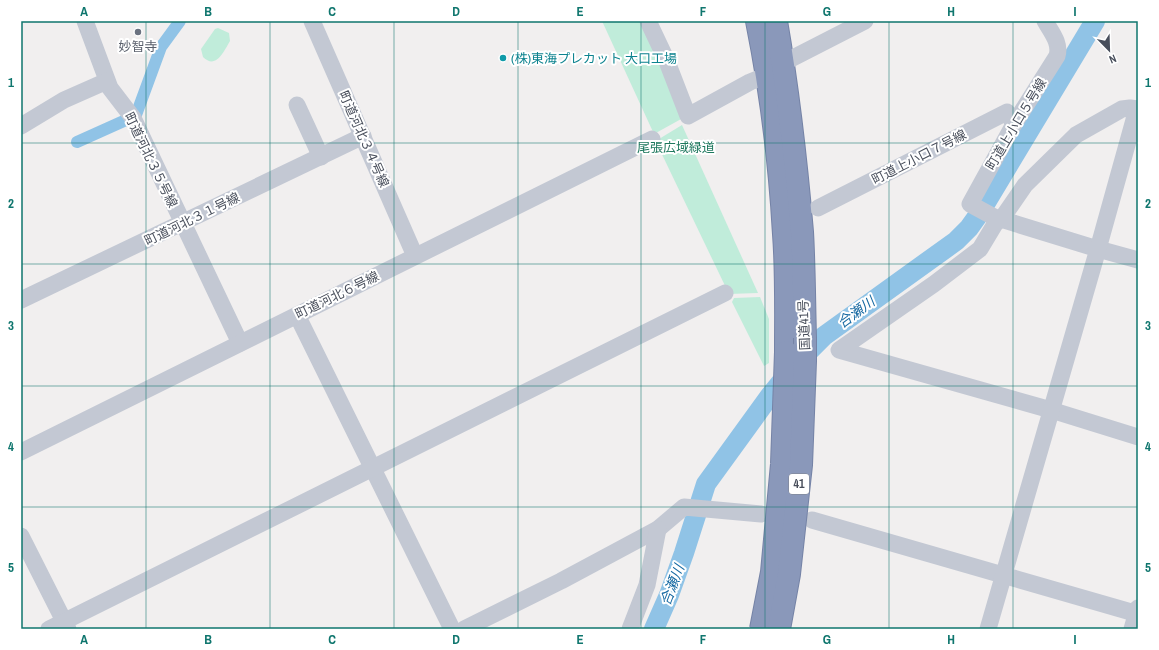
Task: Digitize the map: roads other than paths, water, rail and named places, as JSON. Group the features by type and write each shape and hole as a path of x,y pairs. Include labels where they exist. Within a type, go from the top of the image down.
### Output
{"highway":[{"name":"国道41号","path":"757,21 775,69 795,150 802,234 805,361 801,465 789,574 779,629"},
{"name":"国道41号","path":"762,629 772,572 782,464 786,364 784,235 777,152 775,69 776,21"}],"street":[{"name":"町道河北３５号線","path":"85,21 110,88 133,118 180,220 240,343"},
{"name":"町道河北３４号線","path":"312,21 415,256"},
{"path":"648,21 666,59 688,116 865,21"},
{"name":"町道上小口５号線","path":"1045,21 1057,43 1058,53 1013,122 970,204 996,218 1138,260"},
{"path":"21,126 64,100 107,81"},
{"path":"297,105 321,157"},
{"path":"988,629 1052,410 1137,109 1130,108 1122,110 1076,135 1025,185 1005,214 996,218 980,249 934,284 839,350 1052,410 1138,437"},
{"path":"820,207 828,213 1013,122"},
{"name":"町道河北３１号線","path":"21,300 180,220 321,157 363,136"},
{"name":"町道河北６号線","path":"21,452 652,139"},
{"path":"21,292 180,220"},
{"path":"49,629 66,625 725,293"},
{"path":"297,315 452,629"},
{"path":"464,629 561,581 658,529 684,507 761,514"},
{"path":"812,520 1003,575 1136,616"},
{"path":"630,629 647,584 658,529"},
{"path":"22,537 66,625"}],"waterway":[{"path":"136,115 161,47 180,21"},
{"name":"合瀬川","path":"654,629 669,595 706,484 769,397 795,365 824,336 956,241 969,228 979,214 1095,21"},
{"path":"77,142 126,120"}],"place":[{"name":"妙智寺","path":"138,32"},
{"name":"(株)東海プレカット 大口工場","path":"503,58"}],"park label":[{"name":"尾張広域緑道","path":"676,147"}]}
